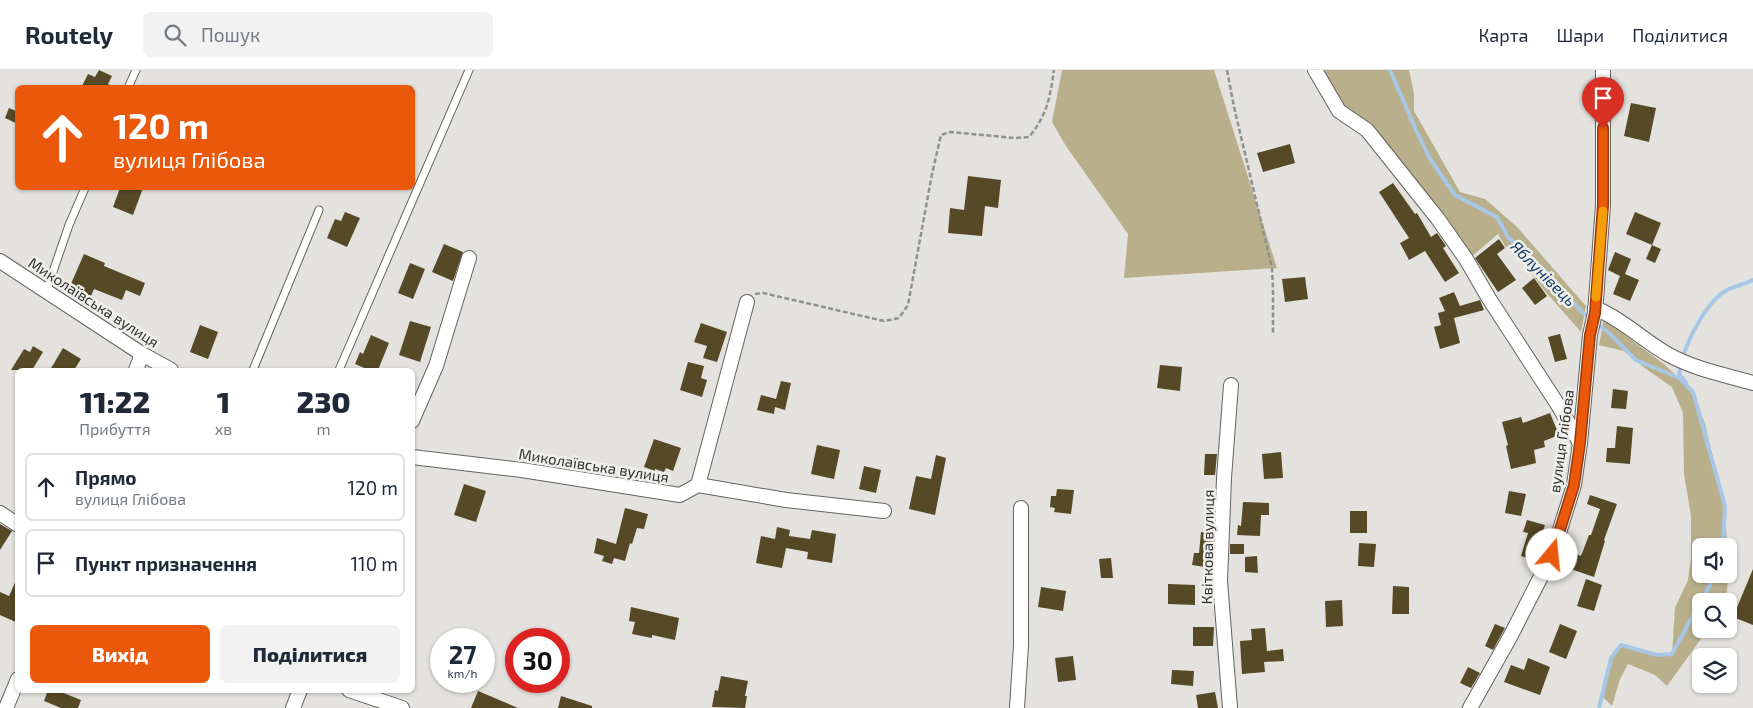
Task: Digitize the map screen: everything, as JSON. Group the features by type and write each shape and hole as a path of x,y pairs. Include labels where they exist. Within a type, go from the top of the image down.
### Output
{"street":[{"path":"1315,70 1338,111 1367,130 1438,219 1466,259 1580,443"},
{"path":"1603,70 1603,205 1595,311 1609,314 1669,355 1694,367 1753,383"},
{"path":"415,414 436,366 469,258"},
{"name":"Миколаївська вулиця","path":"0,261 142,354 167,368"},
{"path":"747,302 698,486 786,500 884,512"},
{"name":"вулиця Глібова","path":"1470,708 1510,637 1552,555 1574,485 1580,443 1590,335 1595,311"},
{"path":"137,368 142,354"},
{"name":"Квіткова вулиця","path":"1230,708 1220,581 1224,478 1231,385"},
{"name":"Миколаївська вулиця","path":"415,457 522,470 680,495 698,486"},
{"path":"1018,708 1020,508"},
{"path":"0,513 15,524"},
{"path":"6,708 15,686"},
{"path":"293,708 299,693"},
{"path":"358,693 402,708"}],"lane":[{"path":"129,85 136,70"},
{"path":"340,368 469,70"},
{"path":"46,292 84,190"},
{"path":"254,368 319,210"}],"path":[{"path":"747,302 754,295 763,293 884,321 899,318 908,305 941,135 950,132 1015,138 1029,137 1041,123 1050,94 1054,70"},
{"path":"1227,70 1272,268 1272,334"}],"shaded area":[{"path":"1062,70 1214,70 1277,268 1124,278 1128,234 1066,146 1052,122"},
{"path":"1311,70 1409,70 1414,93 1414,111 1460,192 1485,199 1517,227 1586,306 1581,332 1544,290 1520,258 1505,246 1498,234 1463,264 1421,205 1366,136 1328,107"},
{"path":"1604,319 1665,365 1693,392 1705,424 1725,509 1727,538 1692,538 1692,583 1728,583 1727,593 1692,593 1692,638 1702,638 1694,648 1692,648 1692,651 1667,686 1655,675 1628,664 1620,679 1612,706 1602,696 1611,658 1621,645 1657,655 1672,654 1675,608 1688,580 1691,558 1691,516 1684,474 1683,413 1672,387 1624,351 1599,345"}],"building":[{"path":"99,70 112,76 108,84 110,85 82,85 88,74 95,77"},
{"path":"1631,103 1656,108 1649,142 1624,136"},
{"path":"9,108 15,111 15,123 5,118"},
{"path":"1290,144 1295,163 1263,172 1257,153"},
{"path":"968,176 1001,180 998,208 985,206 982,236 948,233 950,208 964,210"},
{"path":"1393,183 1415,214 1417,213 1431,237 1437,233 1446,246 1443,248 1459,273 1445,282 1425,251 1409,260 1400,243 1409,238 1379,192"},
{"path":"119,190 142,190 133,215 113,207"},
{"path":"345,212 360,218 347,247 327,238 335,219 341,221"},
{"path":"1635,212 1661,223 1652,245 1626,234"},
{"path":"1499,239 1505,248 1497,254 1516,280 1498,292 1475,258"},
{"path":"444,244 463,252 453,281 432,272"},
{"path":"1652,245 1661,249 1655,263 1646,259"},
{"path":"1615,252 1631,259 1625,274 1639,280 1630,301 1613,294 1620,276 1608,270"},
{"path":"84,254 105,263 104,266 145,283 140,296 126,290 122,300 94,289 91,296 70,286"},
{"path":"410,263 425,269 413,299 398,293"},
{"path":"1305,277 1308,299 1285,302 1282,279"},
{"path":"1534,278 1547,296 1535,305 1522,288"},
{"path":"1454,292 1460,306 1480,300 1484,310 1454,318 1460,343 1440,349 1434,327 1441,325 1438,313 1445,311 1439,298"},
{"path":"410,321 431,327 420,362 399,355"},
{"path":"701,323 727,332 717,362 703,358 707,346 694,342"},
{"path":"200,325 218,332 208,359 190,352"},
{"path":"1560,334 1567,359 1555,362 1548,337"},
{"path":"371,335 389,343 379,368 364,368 355,364 360,352 363,354"},
{"path":"33,346 43,352 33,368 15,368 15,370 11,370 24,349 30,352"},
{"path":"63,348 81,359 75,368 51,368"},
{"path":"688,362 704,366 701,378 707,380 702,397 680,390"},
{"path":"1160,365 1182,367 1180,391 1157,388"},
{"path":"781,381 791,383 785,410 775,407 774,414 757,410 761,395 776,399"},
{"path":"1613,389 1628,391 1626,409 1611,408"},
{"path":"1550,413 1559,435 1544,441 1545,447 1534,450 1536,463 1511,469 1506,446 1508,445 1502,422 1521,417 1523,423"},
{"path":"1617,426 1633,428 1630,464 1606,462 1607,448 1615,448"},
{"path":"654,439 681,448 673,471 666,468 664,472 655,469 655,471 644,467"},
{"path":"817,445 840,450 834,479 811,474"},
{"path":"1281,452 1283,478 1264,479 1262,454"},
{"path":"1205,454 1217,454 1215,475 1204,475"},
{"path":"936,455 946,458 935,515 909,509 916,476 931,479"},
{"path":"864,466 881,470 876,493 859,489"},
{"path":"464,484 486,491 476,522 454,515"},
{"path":"1057,489 1074,490 1071,514 1054,512 1055,508 1050,507 1051,496 1056,496"},
{"path":"1509,491 1526,494 1521,516 1505,513"},
{"path":"1590,495 1617,504 1604,540 1594,577 1562,566 1567,551 1581,556 1589,535 1591,535 1600,509 1587,504"},
{"path":"1243,502 1269,503 1269,515 1261,515 1260,536 1237,535 1238,525 1241,526"},
{"path":"625,508 648,514 644,529 637,528 625,561 614,558 612,564 602,561 604,556 594,553 597,538 616,544"},
{"path":"1350,511 1367,511 1367,533 1350,533"},
{"path":"1527,520 1545,525 1534,560 1521,556 1528,533 1523,532"},
{"path":"0,524 12,531 0,550"},
{"path":"777,527 790,530 789,536 810,539 812,530 836,534 832,563 807,559 808,552 786,548 782,568 756,563 761,536 775,539"},
{"path":"1201,532 1213,533 1212,568 1192,565 1194,553 1199,553"},
{"path":"1359,543 1376,544 1374,567 1358,566"},
{"path":"1230,544 1244,544 1244,554 1230,554"},
{"path":"1257,556 1258,573 1245,572 1245,557"},
{"path":"1111,558 1113,578 1101,578 1099,559"},
{"path":"1753,569 1753,625 1737,619 1737,607"},
{"path":"1586,579 1602,585 1594,611 1577,606"},
{"path":"15,583 15,622 0,615 0,592 9,596"},
{"path":"1168,584 1195,585 1195,605 1168,604"},
{"path":"1393,586 1409,587 1409,614 1392,614"},
{"path":"1041,587 1066,591 1063,611 1038,607"},
{"path":"1342,600 1343,626 1326,627 1325,601"},
{"path":"631,607 679,618 675,640 652,635 652,638 632,634 635,622 629,621"},
{"path":"1495,624 1505,628 1493,650 1485,646"},
{"path":"1560,624 1577,631 1566,659 1549,652"},
{"path":"1193,627 1214,627 1213,646 1193,646"},
{"path":"1265,628 1267,651 1283,649 1284,661 1264,662 1265,672 1242,674 1240,641 1252,640 1251,629"},
{"path":"1073,656 1076,680 1058,682 1055,658"},
{"path":"1528,658 1550,667 1540,695 1504,682 1511,665 1524,670"},
{"path":"1468,667 1480,673 1471,688 1460,683"},
{"path":"1172,670 1194,671 1193,686 1171,684"},
{"path":"721,676 748,681 745,708 712,707 715,690 718,691"},
{"path":"1215,692 1218,708 1198,708 1196,695"},
{"path":"47,693 64,693 81,700 78,708 61,708 44,701"},
{"path":"477,693 483,693 518,708 471,708"},
{"path":"561,696 592,706 592,708 558,708"}],"waterway":[{"name":"Яблунівець","path":"1390,70 1430,159 1455,195 1497,217 1508,237 1547,273 1582,312 1590,318"},
{"path":"1683,358 1694,330 1713,302 1727,290 1753,280"},
{"name":"Яблунівець","path":"1596,323 1636,360 1679,378 1693,392 1725,506 1723,538"},
{"name":"Яблунівець","path":"1681,365 1679,374 1686,383"},
{"name":"Яблунівець","path":"1705,593 1711,583"},
{"name":"Яблунівець","path":"1599,708 1611,658 1621,645 1657,655 1672,654 1692,617"}],"slow traffic":[{"path":"1596,297 1603,211"}],"route":[{"path":"1552,555 1574,485 1580,443 1590,335 1595,313 1603,205 1603,128"}]}
